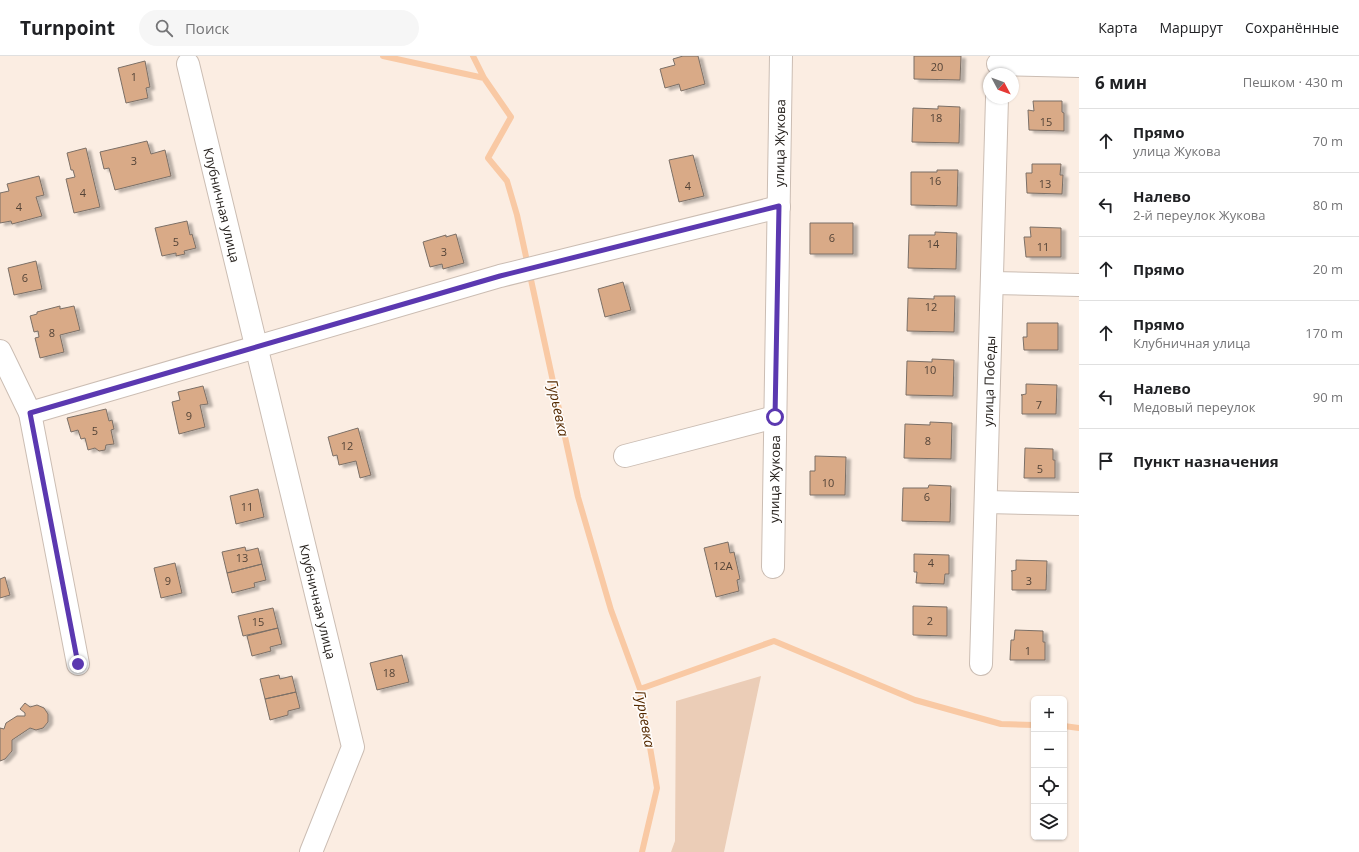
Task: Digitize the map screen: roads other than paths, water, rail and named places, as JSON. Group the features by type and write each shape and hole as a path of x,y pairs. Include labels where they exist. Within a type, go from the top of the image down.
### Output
{"street":[{"name":"улица Жукова","path":"773,567 782,56"},
{"name":"Клубничная улица","path":"188,64 353,747 311,852"},
{"path":"998,65 1079,66"},
{"name":"улица Победы","path":"981,664 997,104"},
{"path":"30,413 500,276 779,206"},
{"path":"992,283 1079,285"},
{"path":"0,351 30,413 78,664"},
{"path":"625,456 775,417"},
{"path":"986,502 1079,504"}],"waterway":[{"name":"Гурьевка","path":"383,56 484,78 511,117 488,158 507,181 517,215 578,497 611,610 640,689 657,788 642,852"},
{"path":"473,56 484,78"},
{"path":"640,689 774,641 915,700 1001,724 1031,725"},
{"path":"1067,726 1079,728"}]}
